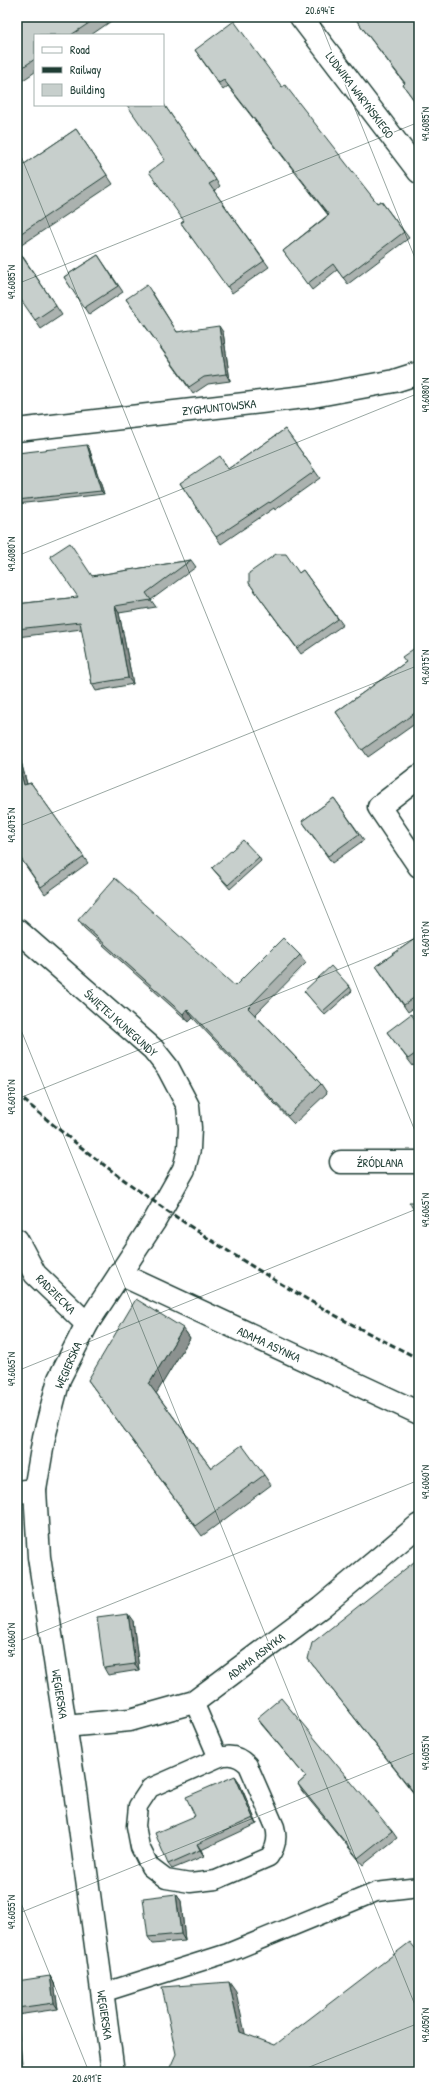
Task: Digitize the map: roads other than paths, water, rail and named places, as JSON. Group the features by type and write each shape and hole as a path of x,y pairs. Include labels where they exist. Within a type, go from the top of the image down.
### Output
{"main road":[{"name":"LUDWIKA WARYŃSKIEGO","path":"301,17 419,172"},
{"name":"ZYGMUNTOWSKA","path":"17,430 312,396 394,381 419,373"},
{"path":"419,776 378,807 419,866"},
{"name":"ŚWIĘTEJ KUNEGUNDY","path":"17,930 153,1049 168,1068 188,1106 190,1128 189,1149 184,1169 154,1222 87,1324"},
{"name":"ŹRÓDLANA","path":"341,1162 419,1162"},
{"name":"RADZIECKA","path":"17,1240 35,1274 87,1324"},
{"name":"ADAMA ASYNKA","path":"120,1274 419,1412"},
{"name":"WĘGIERSKA","path":"87,1324 59,1379 44,1437 26,1491 39,1557 65,1726 113,2072"},
{"name":"ADAMA ASNYKA","path":"65,1726 130,1720 194,1702 321,1607 419,1525"}],"lane":[{"path":"194,1702 218,1758"},
{"path":"225,1755 231,1755 243,1760 248,1765 275,1827 277,1834 274,1851 269,1857 216,1880 190,1883 166,1878 150,1867 140,1847 136,1826 138,1806 150,1788 218,1758 225,1755"},
{"path":"102,1993 228,1953 376,1892 419,1887"}],"railway":[{"path":"17,1094 122,1179 197,1231 325,1310 419,1359"}]}
